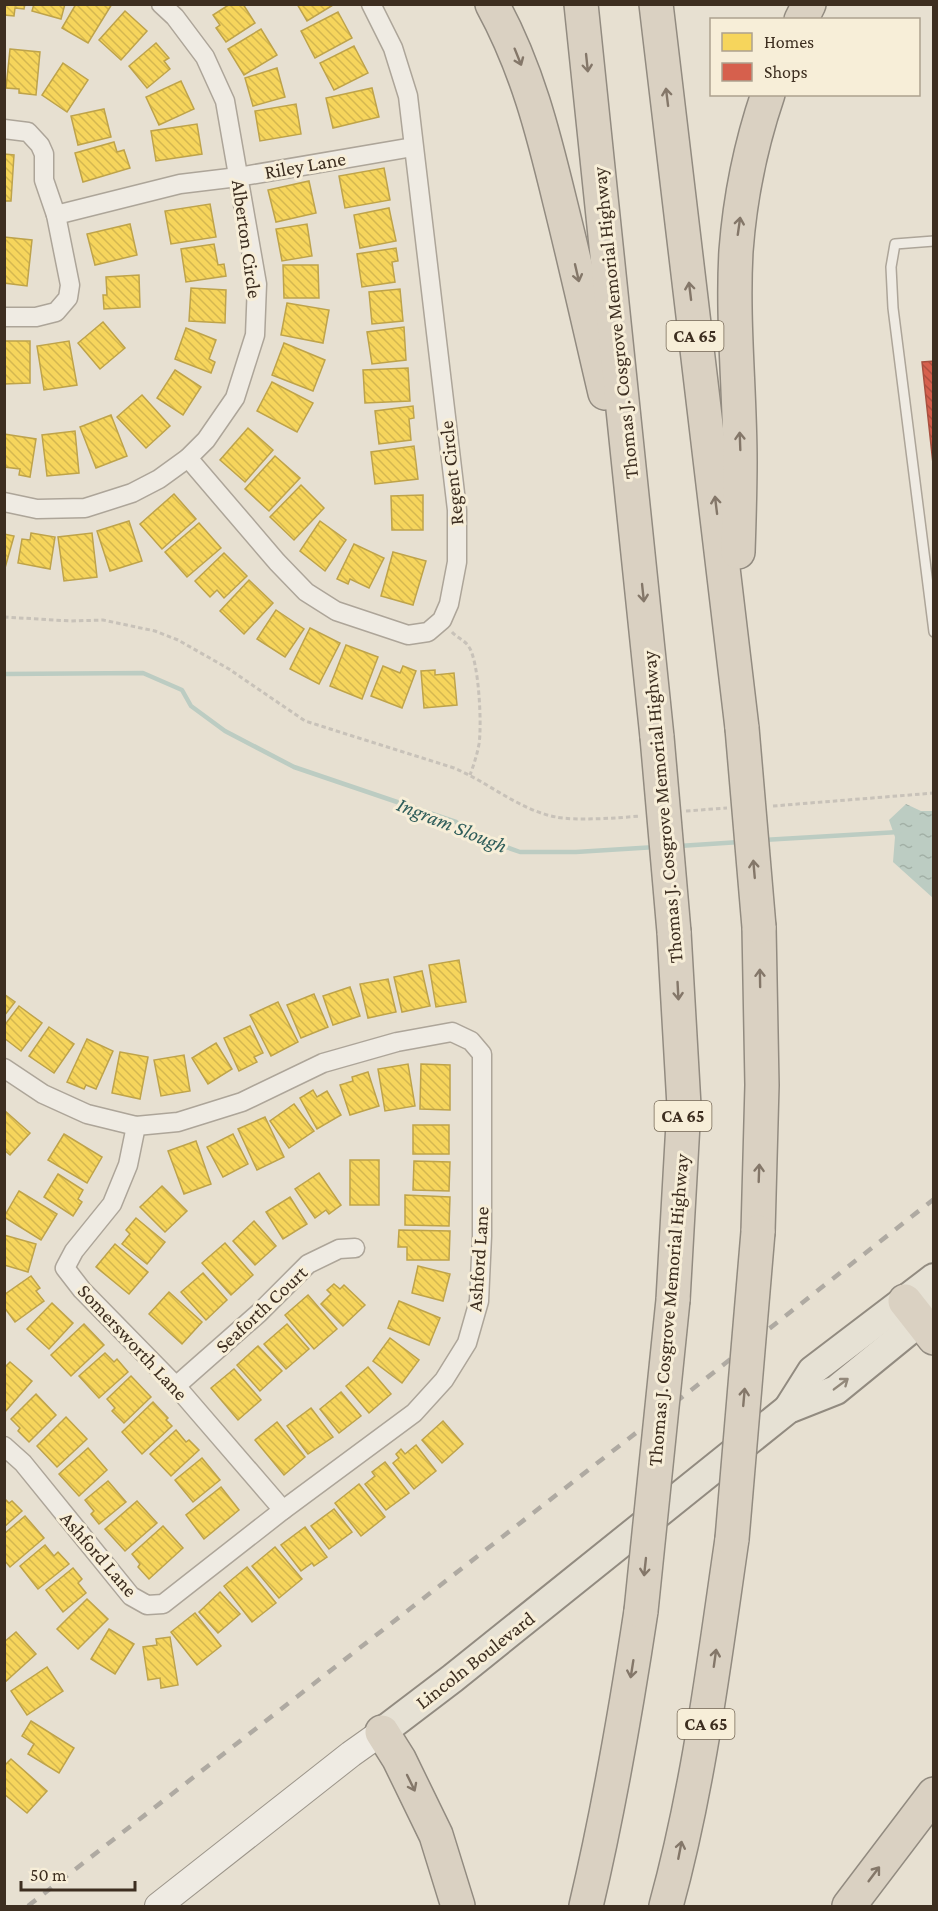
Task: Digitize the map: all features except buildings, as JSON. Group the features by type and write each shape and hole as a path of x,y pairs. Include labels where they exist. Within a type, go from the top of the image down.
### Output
{"highway":[{"path":"492,4 509,34 544,133 637,534"},
{"name":"Thomas J. Cosgrove Memorial Highway","path":"581,4 657,737 675,932 684,1106 673,1299 641,1611 622,1732 586,1906"},
{"name":"CA 65","path":"656,4 742,728 759,927 762,1085 758,1232 732,1539 704,1733 677,1867 666,1906"},
{"path":"802,18 809,4"},
{"path":"735,668 740,460 735,316 736,250 744,189 756,129 767,96"},
{"path":"382,1732 399,1759 436,1835 458,1906"},
{"path":"849,1906 933,1794"}],"main road":[{"name":"Lincoln Boulevard","path":"158,1906 351,1754 453,1678 789,1409 836,1390 923,1318 933,1278"}],"street":[{"name":"Alberton Circle","path":"4,502 37,509 85,508 132,493 159,479 188,458 206,440 235,398 255,335 257,284 225,101 205,57 176,17 162,4"},
{"name":"Regent Circle","path":"371,4 393,48 408,96 457,510 457,562 449,604 442,620"},
{"path":"4,129 28,132 40,145 44,154 45,180 56,216 70,285 68,298 56,312 36,317 4,317"},
{"name":"Riley Lane","path":"56,216 180,184 238,177 413,147"},
{"path":"188,458 277,562 306,592 336,611 408,635 428,632 442,620"},
{"name":"Ashford Lane","path":"4,1068 43,1094 78,1110 136,1126 178,1122 242,1102 323,1063 397,1042 452,1032 471,1041 482,1054 482,1236 479,1301 467,1343 444,1380 414,1413 283,1510 163,1604 147,1605 131,1596 23,1462 4,1446"},
{"name":"Somersworth Lane","path":"136,1126 128,1165 112,1204 74,1251 65,1268 82,1290 176,1386 283,1510"},
{"name":"Seaforth Court","path":"176,1386 259,1313 308,1264 339,1249 355,1248"}],"lane":[{"path":"933,241 895,244 891,267 893,308 933,632"}],"path":[{"path":"4,616 71,621 103,620 155,631 178,640 229,669 304,722 470,775 534,810 557,818 644,815"},
{"path":"442,620 453,635 464,641 474,655 480,741 470,775"},
{"path":"772,806 933,793"},
{"path":"686,811 729,808"}],"water":[{"path":"906,804 921,811 933,811 933,898 893,862 895,837 889,820"}],"waterway":[{"name":"Ingram Slough","path":"4,674 143,673 182,690 191,706 225,731 294,767 456,822 472,835 520,852 576,852 656,847"},
{"name":"Ingram Slough","path":"763,840 899,832"},
{"name":"Ingram Slough","path":"679,846 740,842"}],"railway":[{"path":"28,1906 934,1199"}]}
